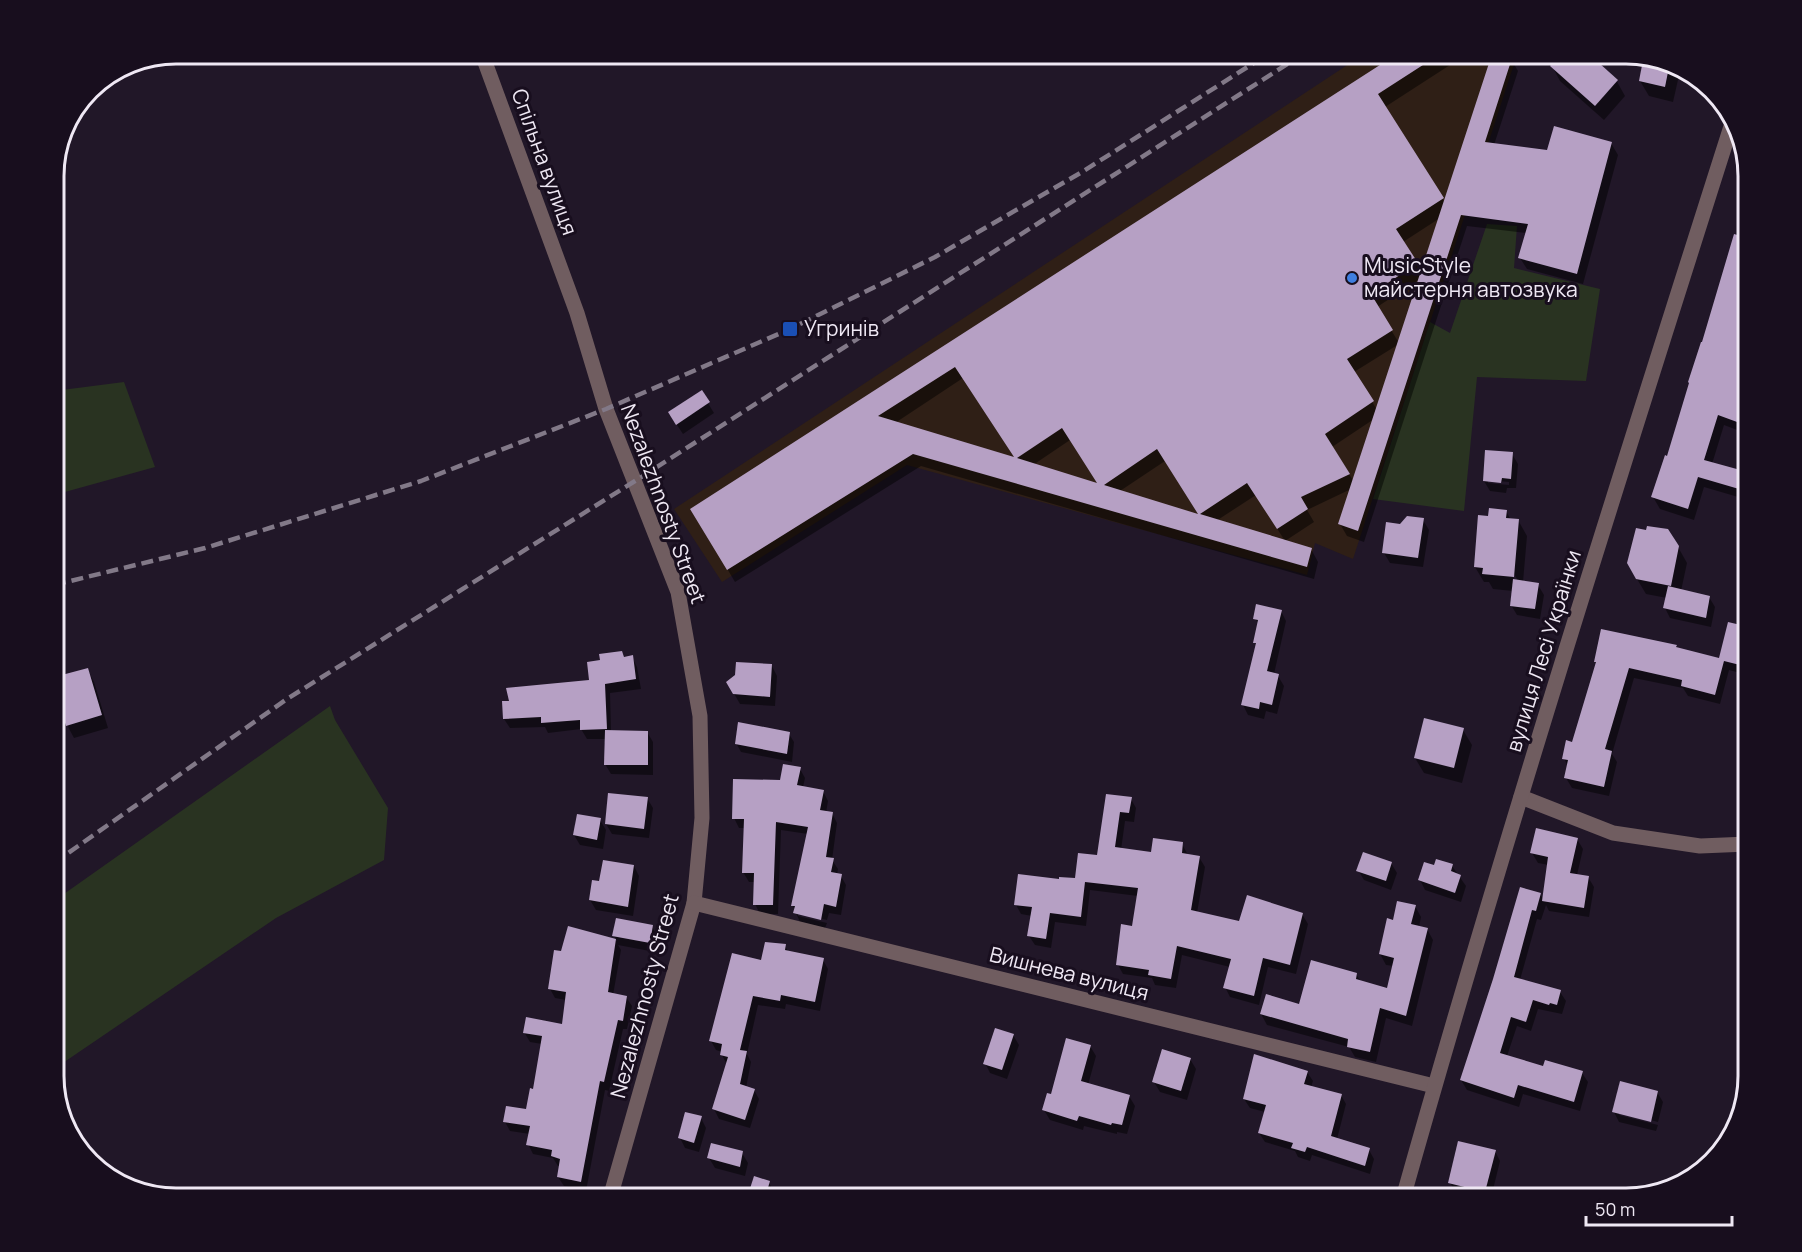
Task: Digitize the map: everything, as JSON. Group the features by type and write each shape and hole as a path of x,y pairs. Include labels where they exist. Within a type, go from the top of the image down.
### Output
{"street":[{"name":"Спільна вулиця","path":"486,65 567,284"},
{"name":"вулиця Лесі Українки","path":"1406,1188 1434,1086 1569,636 1729,133"},
{"name":"Nezalezhnosty Street","path":"567,284 606,409 678,592 700,716 702,818 694,903 613,1188"},
{"path":"1521,797 1613,833 1700,846 1738,844"},
{"name":"Вишнева вулиця","path":"694,903 1434,1086"}],"shaded area":[{"path":"1349,64 1514,64 1353,559 1315,543 1307,575 907,465 722,582 674,509"}],"green space":[{"path":"1487,224 1517,226 1514,268 1600,289 1586,381 1477,377 1464,511 1373,499 1430,322 1450,333"},
{"path":"124,382 155,467 65,492 65,390"},
{"path":"330,706 335,720 388,808 384,860 276,918 65,1062 65,893"}],"building":[{"path":"1381,64 1424,64 1378,94 1444,198 1396,229 1418,263 1371,294 1393,330 1347,359 1374,401 1325,434 1350,474 1301,497 1308,509 1277,529 1247,483 1200,514 1312,548 1307,567 913,454 727,570 690,509","holes":["955,367 1014,457 878,416","1062,428 1097,483 1017,458","1157,449 1198,514 1104,485"]},
{"path":"1489,64 1510,64 1485,142 1547,150 1554,126 1612,142 1577,274 1518,258 1528,224 1461,215 1358,531 1338,524"},
{"path":"1552,64 1600,64 1618,80 1595,106 1550,66"},
{"path":"1642,66 1668,73 1665,87 1639,81"},
{"path":"1734,234 1738,235 1738,422 1718,415 1704,460 1738,469 1738,489 1698,477 1688,509 1651,497 1665,455 1667,456"},
{"path":"702,390 710,402 676,425 668,412"},
{"path":"1485,450 1513,452 1511,479 1502,478 1501,483 1483,481"},
{"path":"1489,508 1507,510 1506,518 1519,519 1514,577 1482,574 1483,568 1474,567 1478,515 1488,516"},
{"path":"1407,516 1424,518 1418,558 1382,553 1386,522 1400,524"},
{"path":"1647,526 1668,529 1679,546 1671,586 1636,579 1627,563 1636,528 1646,530"},
{"path":"1513,579 1539,583 1535,609 1510,606"},
{"path":"1668,586 1710,596 1706,618 1663,608"},
{"path":"1256,604 1282,610 1267,671 1279,674 1272,705 1260,702 1259,709 1241,705 1256,643 1253,643 1258,620 1253,619"},
{"path":"1728,622 1738,624 1738,664 1724,661 1715,695 1681,686 1682,680 1629,668 1605,749 1612,751 1604,787 1564,778 1568,760 1562,759 1566,740 1572,742 1596,662 1594,662 1601,629 1677,645 1676,647 1719,658"},
{"path":"622,651 624,657 633,655 636,679 605,684 607,729 580,730 580,720 541,723 541,717 503,719 502,701 509,701 506,688 589,680 587,662 600,660 599,654"},
{"path":"736,662 772,664 770,697 733,694 726,682 735,675"},
{"path":"88,668 102,715 66,726 65,674"},
{"path":"1424,718 1464,728 1454,768 1414,758"},
{"path":"738,722 790,732 787,754 735,744"},
{"path":"605,730 648,731 648,765 604,765"},
{"path":"783,764 801,767 797,785 824,790 820,810 833,812 826,857 834,858 831,872 842,874 836,907 824,904 821,920 793,913 795,906 791,906 808,827 776,822 773,905 753,905 754,873 742,873 744,819 732,819 733,779 780,780"},
{"path":"608,793 648,797 644,829 605,824"},
{"path":"1106,794 1132,797 1129,813 1120,812 1115,847 1151,852 1153,838 1183,842 1182,853 1200,856 1191,910 1239,921 1247,895 1303,913 1290,965 1263,958 1254,996 1223,988 1231,959 1177,946 1171,979 1148,975 1149,970 1116,965 1121,924 1132,926 1138,888 1085,882 1081,917 1050,913 1046,939 1027,936 1032,907 1014,905 1018,874 1059,879 1059,877 1075,878 1078,853 1097,855"},
{"path":"577,814 601,818 597,840 573,835"},
{"path":"1536,828 1578,838 1570,873 1589,876 1584,908 1542,901 1548,857 1530,853"},
{"path":"1363,852 1392,862 1386,881 1356,871"},
{"path":"1436,859 1453,864 1451,871 1461,875 1455,893 1418,880 1424,862 1434,865"},
{"path":"603,860 634,865 628,907 589,900 592,880 599,881"},
{"path":"1520,887 1541,893 1536,911 1532,910 1514,977 1561,990 1557,1005 1533,1000 1526,1022 1511,1017 1500,1053 1543,1066 1545,1060 1583,1071 1574,1102 1518,1085 1514,1098 1460,1080"},
{"path":"1397,901 1416,905 1411,924 1428,928 1406,1016 1380,1008 1370,1052 1347,1047 1348,1039 1260,1014 1266,994 1299,1004 1311,960 1357,973 1356,979 1387,988 1394,958 1379,954 1387,918 1393,920"},
{"path":"616,918 653,925 650,943 612,936"},
{"path":"568,926 616,939 608,992 627,996 623,1021 618,1020 604,1082 600,1081 581,1182 557,1177 560,1159 551,1156 552,1150 526,1145 530,1126 503,1122 506,1106 526,1109 530,1088 533,1089 542,1036 523,1033 526,1017 562,1024 566,992 548,989 554,950 561,951"},
{"path":"765,942 786,944 785,950 824,958 815,1002 781,995 780,1001 753,996 740,1050 747,1051 740,1084 755,1089 745,1120 712,1109 728,1057 720,1055 722,1044 709,1041 732,953 761,960"},
{"path":"995,1028 1014,1034 1002,1070 983,1064"},
{"path":"1066,1038 1091,1045 1081,1081 1130,1095 1122,1125 1112,1123 1111,1125 1079,1116 1077,1121 1042,1110 1047,1093 1051,1094"},
{"path":"1162,1049 1191,1058 1181,1091 1152,1082"},
{"path":"1254,1054 1308,1071 1304,1084 1342,1094 1331,1136 1370,1148 1365,1166 1307,1147 1305,1152 1291,1148 1293,1143 1258,1133 1266,1105 1243,1099"},
{"path":"1620,1081 1658,1091 1651,1122 1612,1112"},
{"path":"685,1112 702,1116 694,1143 678,1138"},
{"path":"1458,1141 1496,1150 1486,1188 1469,1188 1448,1183"},
{"path":"711,1143 743,1151 740,1167 707,1158"},
{"path":"754,1176 770,1181 768,1188 750,1188"}],"railway":[{"path":"65,582 205,548 421,481 606,409 790,329 935,257 1082,172 1252,64"},
{"path":"65,855 287,699 635,481 1287,64"}],"place":[{"name":"MusicStyle майстерня автозвука","path":"1352,278"},
{"name":"Угринів","path":"790,329"}]}
